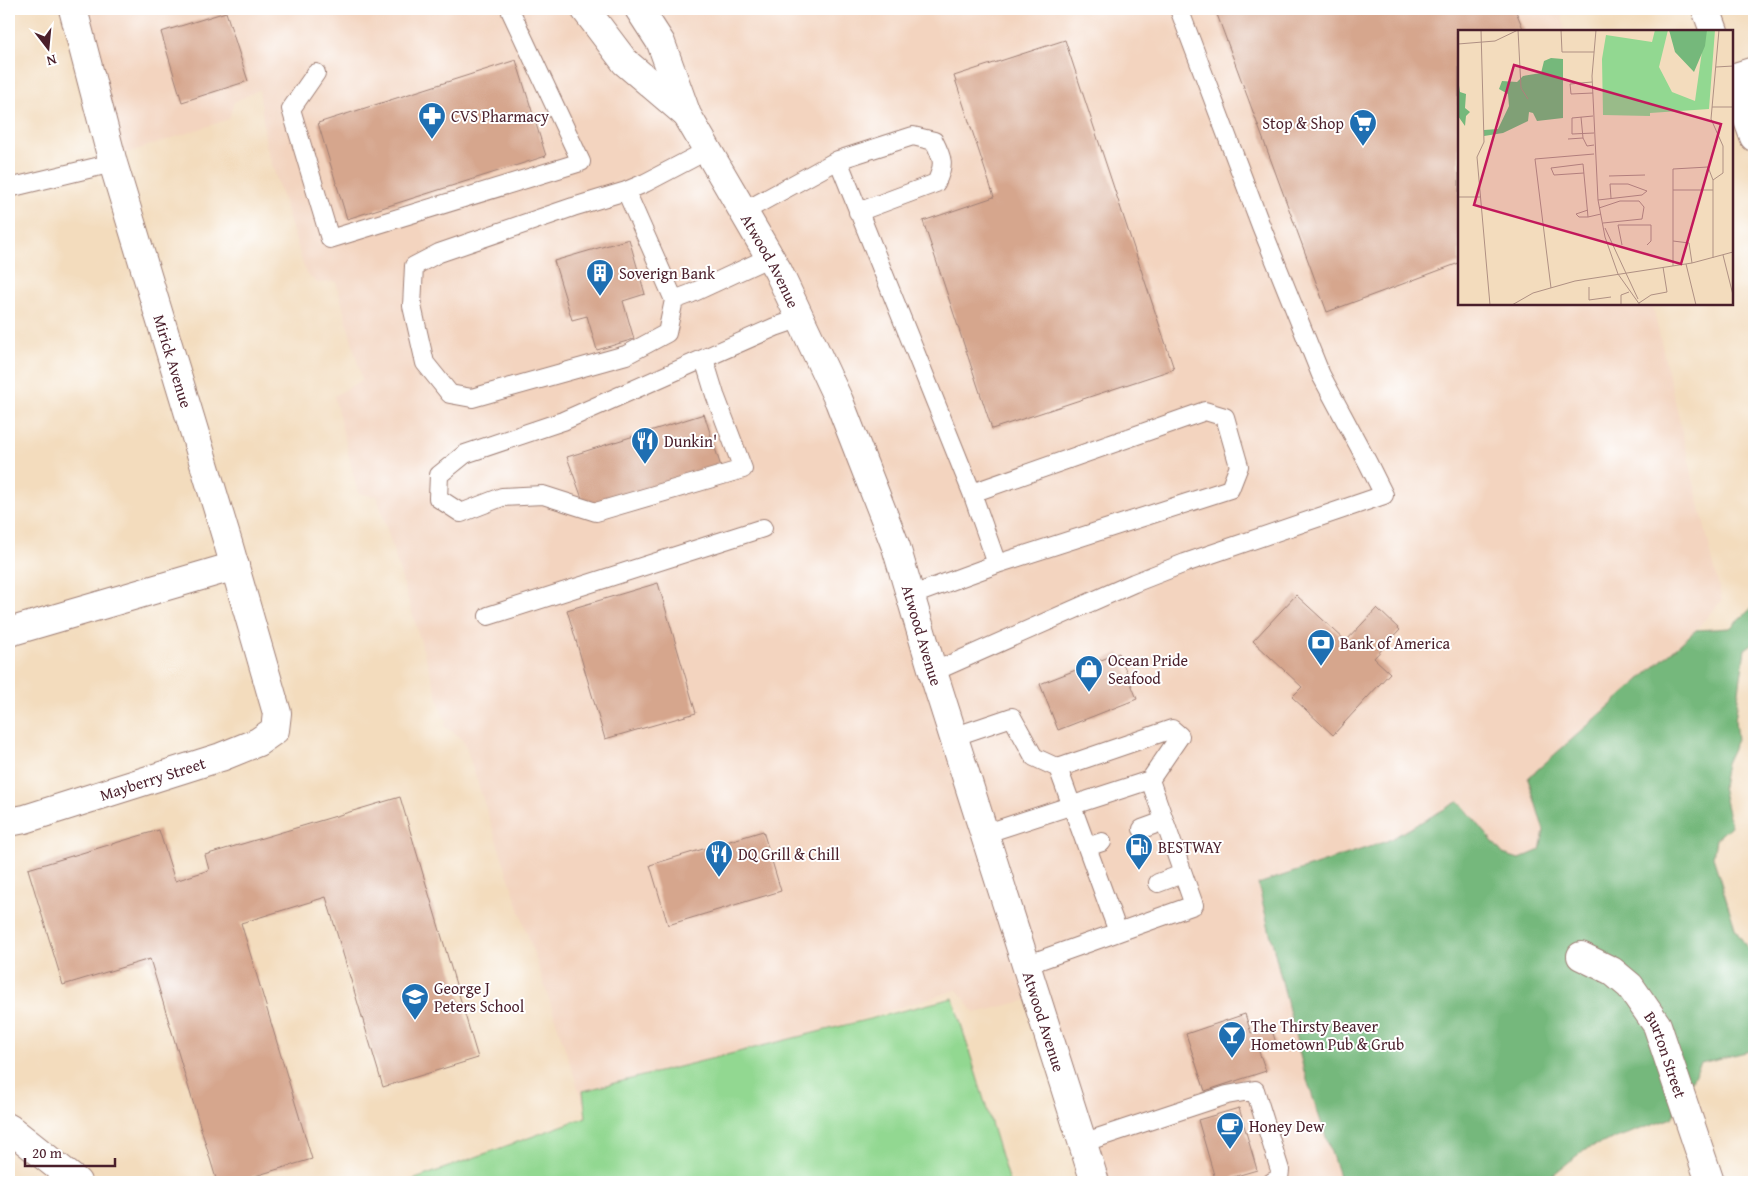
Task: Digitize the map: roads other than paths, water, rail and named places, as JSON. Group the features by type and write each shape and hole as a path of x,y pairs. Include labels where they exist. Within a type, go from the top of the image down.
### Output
{"street":[{"name":"Mirick Avenue","path":"74,9 114,164 235,566 277,713"},
{"name":"Atwood Avenue","path":"586,9 625,62 687,115"},
{"name":"Atwood Avenue","path":"638,9 661,43 687,115 770,257 800,318 839,401 896,547 953,737 1095,1182"},
{"path":"1706,9 1714,30"},
{"path":"1733,77 1754,71"},
{"path":"1733,80 1754,137"},
{"path":"9,632 235,566"},
{"name":"Mayberry Street","path":"9,822 25,819 221,757 258,742 275,730 277,713"},
{"name":"Burton Street","path":"1581,956 1612,971 1630,986 1657,1025 1710,1182"},
{"path":"9,1128 77,1182"}],"lane":[{"path":"933,672 1134,583 1185,563 1384,495 1321,375 1261,226 1180,9"},
{"path":"316,73 291,110 330,239 581,162 511,12"},
{"path":"743,212 838,160 913,136 934,141 942,156 942,169 936,183 858,212"},
{"path":"626,191 674,300 666,333 626,355 472,398 450,394 425,363 412,306 414,266 439,253 626,191 708,150"},
{"path":"838,160 972,494 997,564"},
{"path":"9,188 114,164"},
{"path":"674,300 770,257"},
{"path":"704,359 715,395 743,468 717,478 596,512 542,495 502,497 461,513 438,498 439,475 465,454 563,421 775,327 800,318"},
{"path":"910,596 997,564 1230,489 1239,466 1225,417 1205,411 972,494"},
{"path":"488,616 763,528"},
{"path":"953,737 1012,717 1034,757 1058,768 1172,728 1180,736 1150,780 984,834"},
{"path":"1058,768 1072,806 1095,845 1112,896 1118,932"},
{"path":"1026,965 1194,905 1150,780"},
{"path":"1142,829 1164,821"},
{"path":"1158,882 1182,874"},
{"path":"1082,1143 1227,1095 1255,1090 1280,1170 1278,1179 1272,1182"}],"place":[{"name":"CVS Pharmacy","path":"432,140"},
{"name":"Stop & Shop","path":"1363,147"},
{"name":"Soverign Bank","path":"600,297"},
{"name":"Dunkin'","path":"645,465"},
{"name":"Bank of America","path":"1321,667"},
{"name":"Ocean Pride Seafood","path":"1089,693"},
{"name":"BESTWAY","path":"1139,871"},
{"name":"DQ Grill & Chill","path":"719,878"},
{"name":"George J Peters School","path":"415,1021"},
{"name":"The Thirsty Beaver Hometown Pub & Grub","path":"1232,1059"},
{"name":"Honey Dew","path":"1230,1150"}]}
